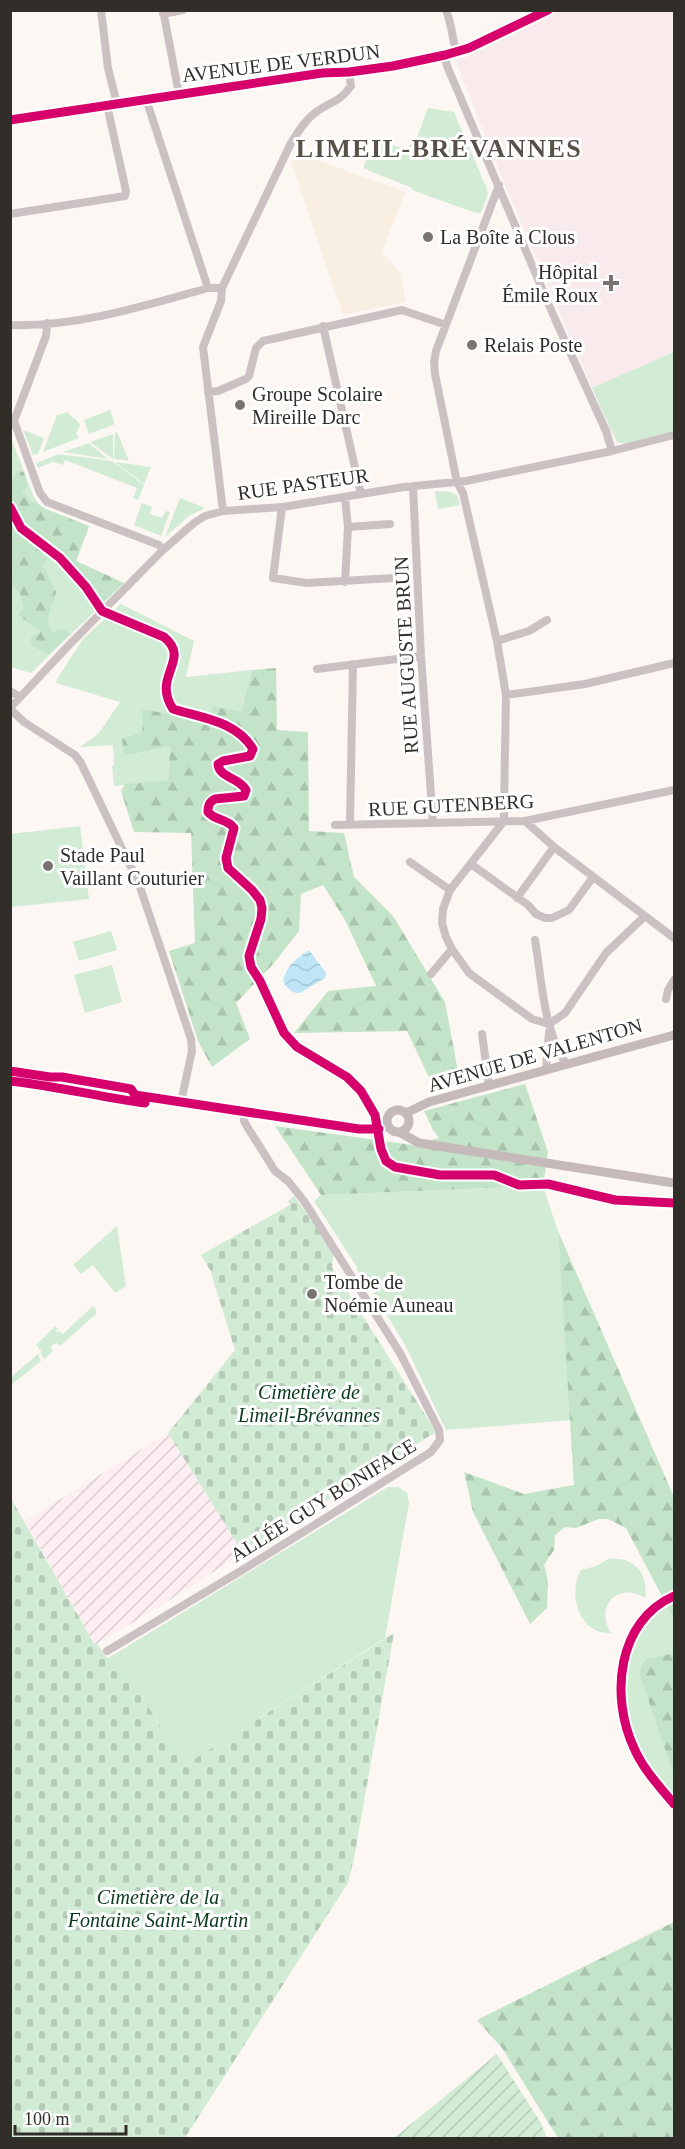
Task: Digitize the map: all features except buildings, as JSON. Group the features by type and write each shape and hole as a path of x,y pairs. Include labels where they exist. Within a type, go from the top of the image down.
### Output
{"main road":[{"name":"AVENUE DE VALENTON","path":"406,1113 429,1102 675,1035"},
{"path":"11,1074 359,1129 379,1129 388,1126"},
{"path":"396,1110 406,1113 409,1119 403,1129 393,1131 388,1126 387,1119 390,1113 396,1110"},
{"path":"403,1129 419,1143 675,1183"}],"street":[{"path":"102,10 108,68 117,104"},
{"path":"179,94 163,12 183,10"},
{"path":"446,10 453,28 456,51"},
{"name":"AVENUE DE VERDUN","path":"10,120 322,73 393,66 469,48 548,10"},
{"path":"445,55 447,66 555,319 606,431 612,451"},
{"path":"223,511 203,347 221,301 222,288 291,143 316,112 344,97 351,86 349,72"},
{"path":"146,99 208,288"},
{"path":"10,214 125,196 126,191 107,105"},
{"path":"499,185 436,351 434,362 457,482 463,494 497,642 506,695 504,821 450,890 442,916 446,937 469,973 532,1019 549,1024"},
{"path":"10,325 87,320 208,288 222,288"},
{"path":"208,392 246,379 249,376 256,348 263,341 402,310 446,325"},
{"path":"47,323 46,336 14,422 40,494 47,502 159,546 163,550"},
{"path":"323,326 361,494"},
{"name":"RUE PASTEUR","path":"10,709 68,646 163,550 205,516 223,511 282,507 413,486 457,482 612,451 675,435"},
{"name":"RUE AUGUSTE BRUN","path":"413,486 421,656 433,823"},
{"path":"345,496 348,527 345,582"},
{"path":"282,507 273,578 307,583 393,578"},
{"path":"348,527 390,524"},
{"path":"497,642 529,631 548,620"},
{"path":"316,669 421,656"},
{"path":"506,695 585,684 675,663"},
{"path":"350,824 353,664"},
{"path":"10,692 20,697"},
{"path":"10,709 24,722 75,756 81,763 139,884 191,1039 192,1051 181,1102"},
{"name":"RUE GUTENBERG","path":"335,825 525,821 675,790"},
{"path":"525,821 554,847 675,938"},
{"path":"517,898 554,847"},
{"path":"410,862 450,890"},
{"path":"471,864 528,905 536,914 545,918 552,918 569,910 593,877"},
{"path":"549,1024 565,1013 606,953 645,916"},
{"path":"535,940 549,1024 556,1048 566,1064"},
{"path":"431,974 452,949"},
{"path":"666,999 668,990 675,980"},
{"path":"546,1070 549,1024"},
{"path":"482,1034 489,1085"},
{"name":"ALLÉE GUY BONIFACE","path":"107,1651 244,1569 431,1452 440,1440 439,1430 400,1353 304,1201 288,1181 275,1171 244,1121 245,1112"}],"shaded area":[{"name":"Hôpital Émile Roux","path":"559,11 674,11 674,432 617,442 612,435 502,178 455,60 464,58"},
{"path":"298,153 405,192 382,252 400,272 406,302 343,315 291,162"},
{"path":"168,1433 243,1553 95,1645 25,1521"}],"green space":[{"path":"428,108 454,112 487,189 488,194 481,213 412,190 412,188 363,168 375,139 407,150 411,143 415,143"},
{"path":"674,352 674,432 626,444 617,442 592,388"},
{"path":"110,410 115,424 89,434 84,420"},
{"path":"68,412 80,426 76,433 79,438 43,452 57,415"},
{"path":"23,430 44,438 38,454 33,455"},
{"path":"117,432 129,461 114,459 115,433"},
{"path":"113,434 113,459 90,442"},
{"path":"11,438 39,506 89,526 76,561 124,583 31,673 11,667"},
{"path":"89,443 108,459 63,452"},
{"path":"59,454 112,461 144,485 138,500 133,498 137,488 65,460 63,465 53,462 38,468 36,463"},
{"path":"115,462 151,467 144,484"},
{"path":"17,471 24,472 27,487 21,491 27,495 31,503 36,502 45,509 89,526 76,561 124,583 103,602 92,600 74,570 48,558 43,565 56,592 48,619 50,628 54,632 59,629 70,634 48,655 33,646 30,640 40,631 18,615 24,609 20,593 11,581 13,567 10,564 11,483"},
{"path":"435,491 451,492 457,495 460,505 438,509"},
{"path":"180,498 205,508 189,516 165,537"},
{"path":"142,503 152,507 150,514 162,518 166,511 170,512 161,536 134,525"},
{"path":"121,604 194,641 186,677 252,670 241,713 142,732 125,756 170,746 168,780 114,786 113,745 80,747 99,733 120,702 56,683 83,639"},
{"path":"276,668 277,730 308,732 309,831 344,833 354,877 393,916 445,1002 460,1082 435,1090 407,1031 294,1033 328,991 376,986 345,920 323,885 301,894 299,931 275,962 236,1003 250,1039 212,1067 198,1041 169,951 195,943 191,833 134,832 121,791 125,784 168,780 170,746 124,756 122,739 142,732 142,709 206,721 213,706 241,712 252,670"},
{"name":"Stade Paul Vaillant Couturier","path":"80,826 89,899 11,907 11,834"},
{"path":"111,931 117,950 79,961 73,942"},
{"path":"112,965 122,1002 85,1013 74,975"},
{"path":"525,1084 548,1152 543,1186 321,1195 275,1126 413,1145 439,1138 424,1111"},
{"path":"543,1186 558,1231 571,1420 446,1430 405,1345 363,1275 358,1275 357,1267 314,1201 321,1195"},
{"name":"Cimetière de Limeil-Brévannes","path":"294,1196 334,1252 332,1267 436,1432 243,1553 168,1433 235,1350 210,1270 201,1255 290,1205 288,1201"},
{"path":"117,1226 126,1286 115,1293 93,1265 81,1274 73,1265"},
{"path":"558,1231 674,1497 674,1619 626,1528 608,1519 599,1519 576,1528 565,1527 555,1535 554,1550 544,1565 548,1581 547,1608 530,1624 473,1512 464,1472 524,1494 574,1485"},
{"path":"93,1306 96,1314 60,1346 56,1343 50,1347 53,1351 44,1359 40,1352 43,1348 40,1350 36,1345 55,1326 58,1329 55,1332 59,1331 63,1334"},
{"path":"38,1354 41,1361 11,1385 11,1377"},
{"path":"388,1487 399,1487 407,1493 409,1503 385,1638 185,1765 115,1654"},
{"name":"Cimetière de la Fontaine Saint-Martin","path":"10,1497 95,1645 97,1644 107,1658 115,1654 185,1765 394,1633 348,1883 185,2138 11,2138"},
{"path":"608,1559 625,1560 632,1563 642,1574 646,1589 645,1598 626,1593 612,1599 605,1614 611,1633 600,1632 584,1620 576,1601 575,1590 581,1570 596,1566"},
{"path":"665,1602 674,1619 674,1653 659,1656 640,1676 674,1776 674,1801 636,1749 626,1723 623,1704 625,1664 630,1645 638,1628 650,1613"},
{"path":"674,1653 674,1776 640,1676 641,1667 646,1659"},
{"path":"674,1922 674,2138 558,2138 502,2048 477,2020"},
{"path":"497,2054 541,2123 547,2138 394,2138"}],"water":[{"path":"309,950 326,973 325,978 300,993 295,993 283,981 284,976 293,963"}],"cycle path":[{"path":"10,120 322,73 393,66 469,48 548,10"},
{"path":"10,507 21,528 60,558 86,587 102,611 164,637 172,645 173,661 166,687 167,697 173,709 228,726 246,740 253,749 250,756 218,764 219,769 225,775 243,786 246,790 244,796 215,799 209,804 208,812 234,828 226,858 228,868 260,900 261,919 249,956 251,967 284,1033 297,1047 347,1077 361,1091 375,1115 381,1149 386,1161 395,1167 440,1175 494,1175 519,1185 548,1184 615,1200 674,1203"},
{"path":"10,1071 131,1089 135,1095 359,1129 379,1129"},
{"path":"10,1081 145,1103"},
{"path":"674,1596 655,1608 640,1623 630,1642 621,1684 626,1728 634,1748 647,1770 674,1804"}],"place":[{"name":"La Boîte à Clous","path":"428,237"},
{"name":"Hôpital Émile Roux","path":"611,283"},
{"name":"Relais Poste","path":"472,345"},
{"name":"Groupe Scolaire Mireille Darc","path":"240,405"},
{"name":"Stade Paul Vaillant Couturier","path":"48,866"},
{"name":"Tombe de Noémie Auneau","path":"312,1294"}],"district":[{"name":"LIMEIL-BRÉVANNES","path":"439,148"}]}
